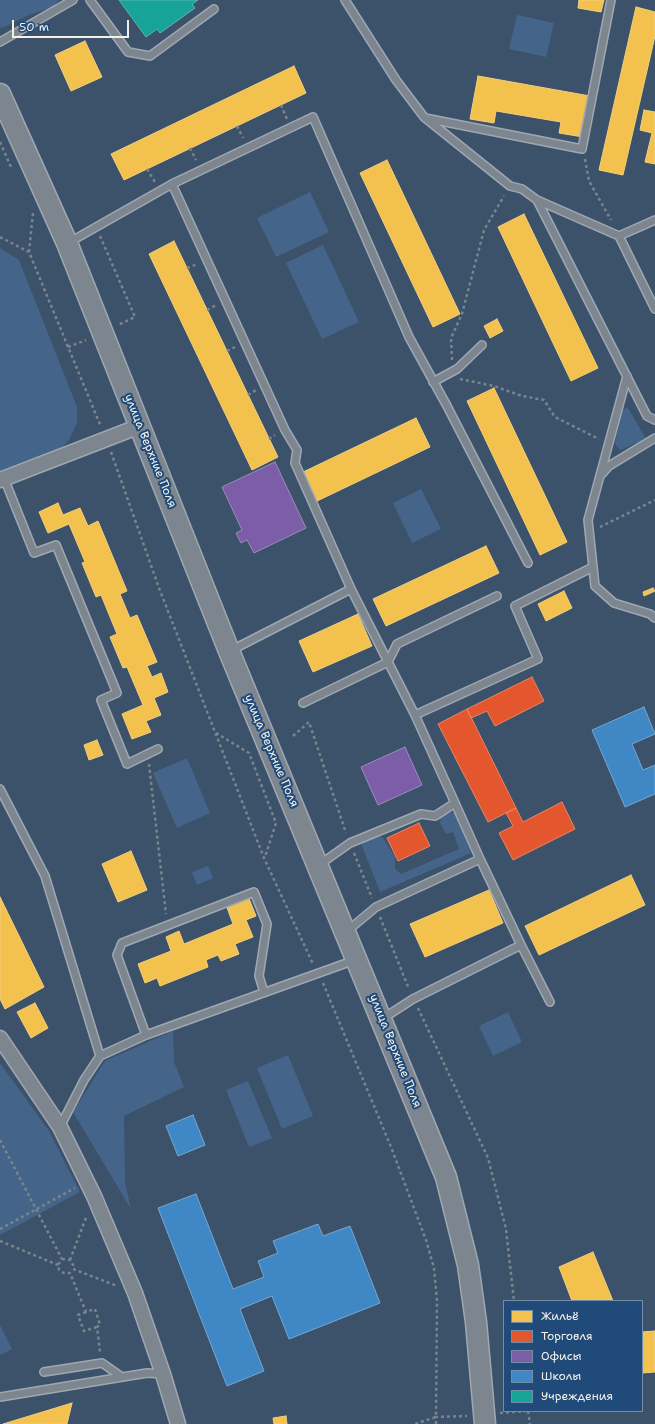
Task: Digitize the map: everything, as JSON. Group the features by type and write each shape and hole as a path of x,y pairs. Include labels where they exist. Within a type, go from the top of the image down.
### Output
{"main road":[{"name":"улица Верхние Поля","path":"0,94 68,243 230,651 448,1183 468,1265 476,1322 485,1424"}],"street":[{"path":"2,479 140,426"},
{"path":"0,1038 60,1127 88,1182 134,1293 163,1374 178,1424"}],"lane":[{"path":"0,42 73,0"},
{"path":"90,0 128,52 150,56 214,9"},
{"path":"346,0 396,80 424,117 510,186 522,189 537,200 619,236 655,308"},
{"path":"424,117 582,149 611,0"},
{"path":"68,243 172,184 313,117 409,337 447,406 528,563"},
{"path":"172,184 285,430 297,450 295,463 351,589 415,715 480,859 550,1002"},
{"path":"537,200 647,416 655,420"},
{"path":"619,236 655,220"},
{"path":"433,382 452,372 482,346"},
{"path":"627,376 588,520 595,586 614,603 650,614 655,618"},
{"path":"600,477 609,466 655,438"},
{"path":"2,479 34,553 56,545 117,693 101,700 127,764 158,749"},
{"path":"415,715 538,658 515,606 593,568"},
{"path":"230,651 351,589"},
{"path":"303,703 388,662 397,644 497,596"},
{"path":"0,789 44,876 100,1056"},
{"path":"318,865 350,843 421,814 435,816 455,803"},
{"path":"346,932 376,907 480,859"},
{"path":"146,1035 117,955 122,943 167,927 254,892 267,924 259,976 264,992"},
{"path":"382,1019 414,999 521,945"},
{"path":"60,1127 84,1080 100,1056 146,1035 357,959"},
{"path":"44,1372 102,1364 122,1377"},
{"path":"0,1397 147,1373 163,1374"}],"path":[{"path":"0,142 12,168"},
{"path":"582,149 590,181 619,236"},
{"path":"510,186 484,230 462,314 451,338 452,372 462,381 494,386 522,396 544,400 555,417 608,444"},
{"path":"30,208 34,215 29,252 106,439 159,588 264,858 318,972 391,1147 426,1240 434,1268 437,1301 436,1417 415,1424"},
{"path":"0,237 29,252"},
{"path":"589,533 655,500"},
{"path":"216,733 249,753 276,824 264,858"},
{"path":"148,754 167,927"},
{"path":"414,999 488,1158 506,1229 514,1300"},
{"path":"0,1140 62,1259"},
{"path":"0,1229 88,1182"},
{"path":"70,1260 94,1196"},
{"path":"0,1241 58,1265 59,1270 64,1273 70,1273"},
{"path":"62,1259 70,1260 74,1264 70,1273"},
{"path":"58,1265 62,1259"},
{"path":"73,1269 134,1293"},
{"path":"70,1273 86,1312"},
{"path":"97,1327 84,1331 78,1315 95,1309 100,1325 97,1327 102,1364"},
{"path":"528,1412 530,1424"}],"shaded area":[{"path":"0,0 59,0 53,7 31,14 2,28 0,27"},
{"path":"517,15 554,23 546,57 509,49"},
{"path":"310,192 329,232 276,257 257,218"},
{"path":"323,245 359,322 322,339 286,263"},
{"path":"0,248 19,260 77,407 77,423 69,440 55,455 0,476"},
{"path":"628,408 645,437 639,442 620,450 615,444 621,412"},
{"path":"421,489 441,529 412,543 393,503"},
{"path":"187,758 210,813 177,828 153,773"},
{"path":"448,812 455,813 457,815 471,853 380,892 361,843 379,836 383,838 395,857 395,869 401,874 459,849 453,832 446,834 440,823 441,817"},
{"path":"208,866 213,878 197,885 192,872"},
{"path":"508,1012 522,1042 493,1056 479,1026"},
{"path":"173,1031 174,1062 184,1087 124,1116 125,1182 131,1209 73,1112 105,1061"},
{"path":"288,1055 313,1116 282,1129 257,1068"},
{"path":"0,1063 49,1131 80,1192 0,1235"},
{"path":"248,1081 272,1138 249,1147 226,1090"},
{"path":"0,1325 12,1349 0,1355"}],"building: Жильё":[{"path":"579,0 604,0 601,12 578,8"},
{"path":"636,7 655,12 655,36 623,175 599,170"},
{"path":"85,41 102,77 71,91 55,55"},
{"path":"294,66 306,93 124,180 111,154"},
{"path":"478,76 590,96 583,137 559,133 561,122 496,111 494,123 470,119"},
{"path":"644,110 655,112 655,164 645,162 652,133 640,130"},
{"path":"387,160 460,314 433,327 360,173"},
{"path":"524,214 598,368 571,381 498,227"},
{"path":"174,241 278,457 252,470 149,254"},
{"path":"497,319 503,331 490,338 484,326"},
{"path":"494,388 567,542 540,555 467,401"},
{"path":"416,418 430,447 315,502 301,473"},
{"path":"58,503 63,515 80,508 88,526 98,521 127,591 120,594 130,618 137,615 157,662 147,666 152,677 161,673 168,692 154,698 161,715 146,721 151,732 132,739 122,714 143,705 127,667 123,668 110,637 117,634 101,595 96,597 82,563 85,562 69,524 48,533 39,512"},
{"path":"486,546 499,573 386,626 373,599"},
{"path":"653,588 655,591 644,596 643,592"},
{"path":"564,591 572,608 546,621 538,604"},
{"path":"358,614 372,646 313,672 299,641"},
{"path":"97,740 103,755 89,760 84,745"},
{"path":"131,851 147,890 118,902 102,864"},
{"path":"631,875 645,905 539,955 525,926"},
{"path":"489,890 503,923 425,957 410,924"},
{"path":"248,896 256,916 246,920 253,937 235,944 239,954 221,961 218,955 206,960 208,967 160,986 157,978 145,983 138,964 171,951 166,937 179,931 184,944 233,924 226,905"},
{"path":"0,897 44,987 5,1009 0,999"},
{"path":"35,1003 48,1028 31,1038 17,1012"},
{"path":"593,1252 613,1300 572,1300 559,1267"},
{"path":"655,1331 655,1372 643,1373 643,1332"},
{"path":"72,1403 67,1424 3,1424"},
{"path":"286,1416 287,1424 274,1424 273,1418"}],"building: Торговля":[{"path":"532,677 544,701 495,726 487,711 471,718 467,709"},
{"path":"467,709 516,808 488,822 438,724"},
{"path":"562,802 575,829 513,860 499,833 513,826 506,813 516,808 523,822"},
{"path":"419,823 430,846 398,861 387,838"}],"building: Офисы":[{"path":"275,462 306,528 254,553 247,540 241,543 236,533 242,530 222,487"},
{"path":"405,747 422,785 378,805 361,767"}],"building: Школы":[{"path":"644,707 655,734 632,744 643,770 655,765 655,794 625,807 592,730"},
{"path":"193,1115 205,1145 178,1156 166,1126"},
{"path":"196,1194 233,1289 264,1277 258,1261 278,1253 273,1241 318,1224 323,1236 350,1226 380,1303 289,1339 272,1296 240,1309 264,1371 227,1386 158,1208"}],"building: Учреждения":[{"path":"119,0 198,0 192,4 195,8 160,33 157,29 146,37"}]}
